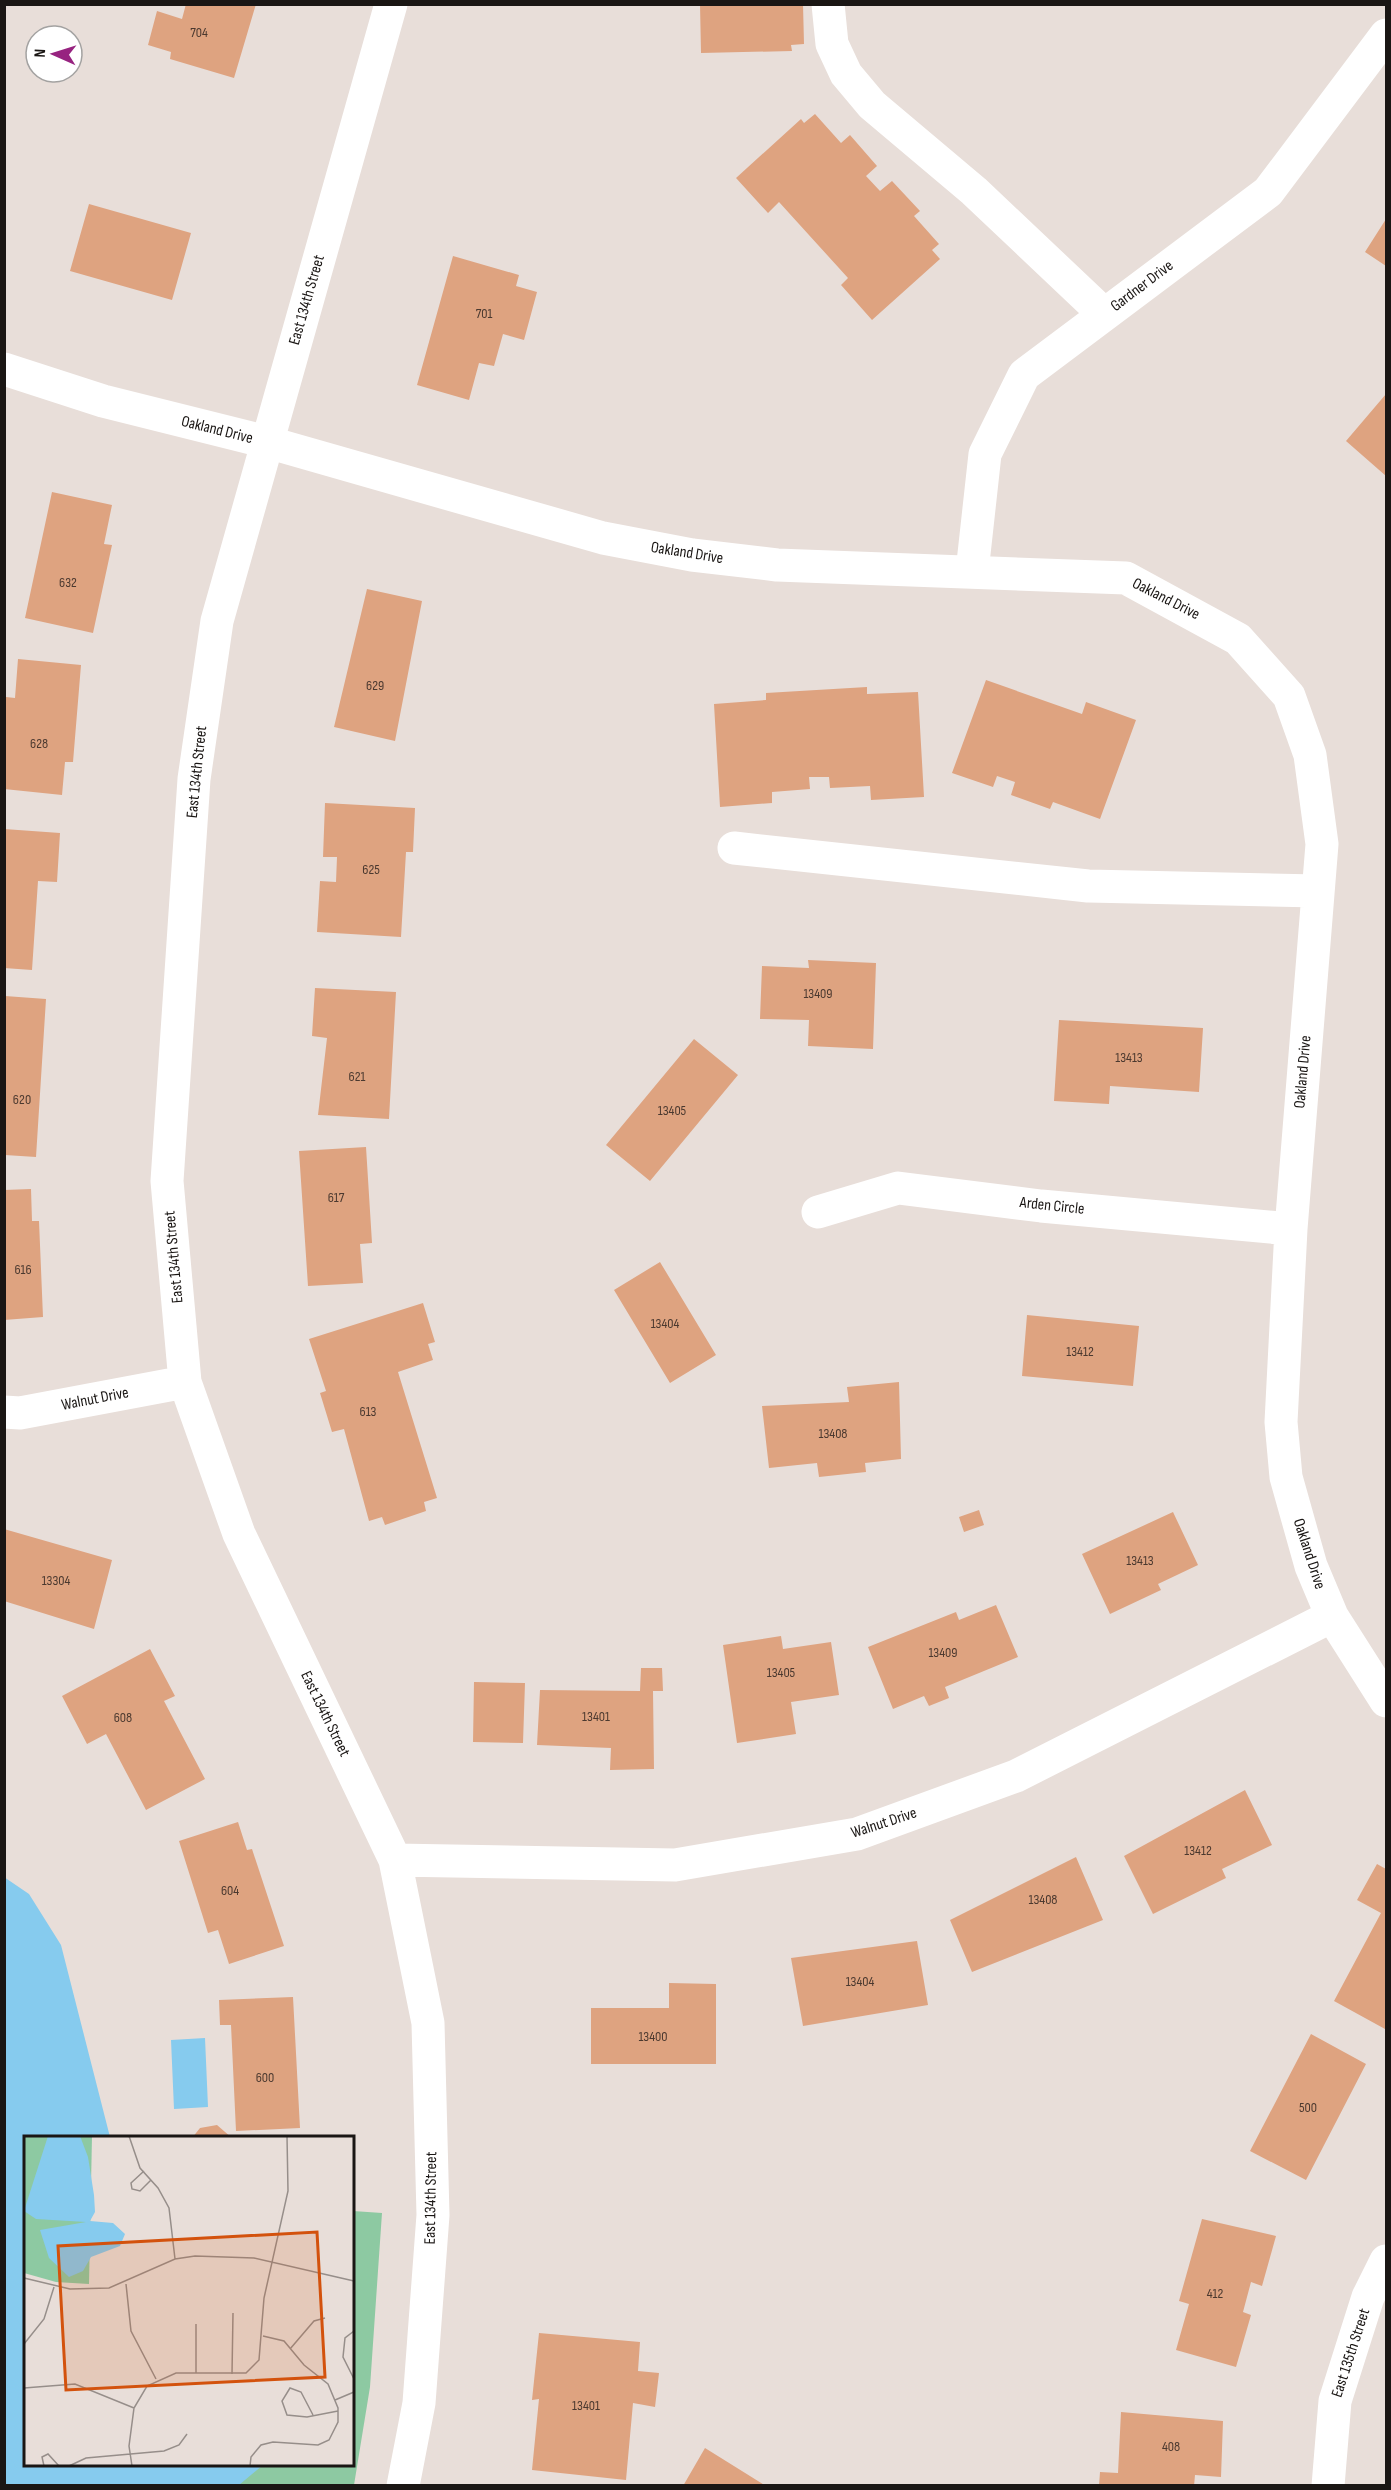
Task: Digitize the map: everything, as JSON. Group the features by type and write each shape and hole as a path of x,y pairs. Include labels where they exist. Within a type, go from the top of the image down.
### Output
{"street":[{"name":"East 134th Street","path":"391,4 217,621 194,779 167,1181 185,1382 239,1534 395,1860 428,2023 433,2215 419,2403 403,2486"},
{"path":"828,4 832,44 846,74 872,105 974,191 1104,314"},
{"name":"Gardner Drive","path":"972,572 985,454 1024,375 1268,192 1386,35"},
{"name":"Oakland Drive","path":"4,369 103,401 267,442 603,538 692,555 777,565 1126,578 1238,639 1289,696 1310,755 1322,844 1291,1228 1281,1422 1286,1478 1311,1566 1332,1616 1386,1701"},
{"path":"734,848 1088,886 1318,891"},
{"name":"Arden Circle","path":"818,1212 898,1188 1041,1206 1291,1228"},
{"name":"Walnut Drive","path":"4,1412 20,1413 185,1382"},
{"name":"Walnut Drive","path":"395,1860 675,1865 857,1834 1016,1776 1332,1616"},
{"name":"East 135th Street","path":"1328,2486 1335,2401 1368,2297 1386,2261"}],"green space":[{"path":"4,2188 24,2439 24,2466 354,2466 354,2211 382,2213 370,2387 354,2485 5,2485"}],"water":[{"path":"4,1877 29,1894 61,1945 110,2136 24,2136 24,2466 262,2466 239,2485 5,2485"},
{"path":"205,2038 208,2107 174,2109 171,2040"}],"building":[{"path":"186,4 256,4 234,78 170,59 171,52 148,45 157,11 182,19"},
{"path":"700,4 803,4 804,44 791,45 792,51 701,53"},
{"path":"815,114 841,143 850,135 877,166 866,176 880,191 892,181 920,211 914,216 939,244 932,250 940,259 872,320 841,285 848,278 779,202 768,213 736,178 801,119 804,123"},
{"path":"89,204 191,233 172,300 70,271"},
{"path":"1386,219 1386,266 1365,252"},
{"path":"453,256 519,275 516,286 537,292 524,340 503,334 494,366 479,363 469,400 417,385"},
{"path":"1386,394 1386,476 1346,441"},
{"path":"52,492 112,505 104,544 112,545 93,633 25,618"},
{"path":"367,589 422,601 395,741 334,727"},
{"path":"18,659 81,665 73,762 65,762 62,795 4,789 6,697 15,698"},
{"path":"986,680 1082,714 1086,702 1136,720 1100,819 1053,802 1050,809 1011,795 1015,782 997,776 993,787 952,773"},
{"path":"867,687 867,694 918,692 924,797 871,800 870,786 830,788 829,777 809,777 810,789 772,792 772,803 720,807 714,704 766,700 766,693"},
{"path":"325,803 415,808 413,852 406,852 401,937 317,932 320,881 336,882 337,857 323,857"},
{"path":"4,829 60,833 57,882 38,881 32,970 4,968"},
{"path":"808,960 876,963 873,1049 808,1046 809,1020 760,1019 762,966 809,968"},
{"path":"315,988 396,992 389,1119 318,1115 327,1038 312,1036"},
{"path":"5,996 46,999 36,1157 5,1155"},
{"path":"1059,1020 1203,1028 1199,1092 1110,1086 1109,1104 1054,1101"},
{"path":"694,1039 738,1075 650,1181 606,1145"},
{"path":"366,1147 372,1243 360,1244 363,1283 308,1286 299,1151"},
{"path":"31,1189 32,1221 39,1221 43,1317 4,1320 4,1190"},
{"path":"660,1262 716,1355 670,1383 614,1290"},
{"path":"423,1303 435,1342 428,1344 433,1360 398,1372 437,1498 424,1502 426,1511 385,1525 382,1517 369,1521 344,1429 332,1432 320,1393 326,1391 309,1339"},
{"path":"1027,1315 1139,1326 1133,1386 1022,1376"},
{"path":"899,1382 901,1459 865,1463 866,1472 819,1477 817,1463 769,1468 762,1406 849,1402 847,1387"},
{"path":"979,1510 984,1525 964,1532 959,1517"},
{"path":"1173,1512 1198,1565 1158,1584 1161,1590 1110,1614 1082,1554"},
{"path":"4,1529 112,1560 94,1629 4,1601"},
{"path":"996,1605 1018,1657 945,1687 949,1698 929,1706 924,1696 893,1709 868,1647 956,1612 959,1620"},
{"path":"781,1636 783,1649 831,1642 839,1695 791,1702 796,1734 737,1743 723,1645"},
{"path":"150,1649 175,1696 164,1701 205,1779 146,1810 106,1734 87,1744 62,1696"},
{"path":"641,1668 662,1668 663,1691 653,1691 654,1769 610,1770 611,1748 537,1745 540,1690 640,1691"},
{"path":"474,1682 525,1683 523,1743 473,1742"},
{"path":"1245,1790 1272,1845 1222,1869 1226,1878 1153,1914 1124,1856"},
{"path":"238,1822 247,1850 252,1849 284,1946 229,1964 218,1930 208,1933 179,1841"},
{"path":"1076,1857 1103,1920 972,1972 950,1920"},
{"path":"1377,1864 1386,1869 1385,2029 1334,2001 1381,1913 1357,1900"},
{"path":"917,1941 928,2005 803,2026 791,1958"},
{"path":"669,1983 716,1984 716,2064 591,2064 591,2008 669,2008"},
{"path":"293,1997 300,2128 236,2131 231,2025 220,2025 219,2000"},
{"path":"1311,2034 1366,2064 1306,2180 1250,2151"},
{"path":"217,2125 230,2136 194,2136 200,2128"},
{"path":"1202,2219 1276,2236 1262,2286 1251,2282 1243,2312 1251,2315 1236,2367 1176,2350 1189,2304 1179,2301"},
{"path":"539,2333 640,2342 638,2371 659,2373 655,2407 633,2403 626,2480 532,2470 539,2399 532,2400"},
{"path":"1121,2412 1223,2421 1221,2477 1195,2475 1194,2486 1099,2486 1100,2472 1118,2473"},
{"path":"705,2448 766,2486 683,2486"}]}
